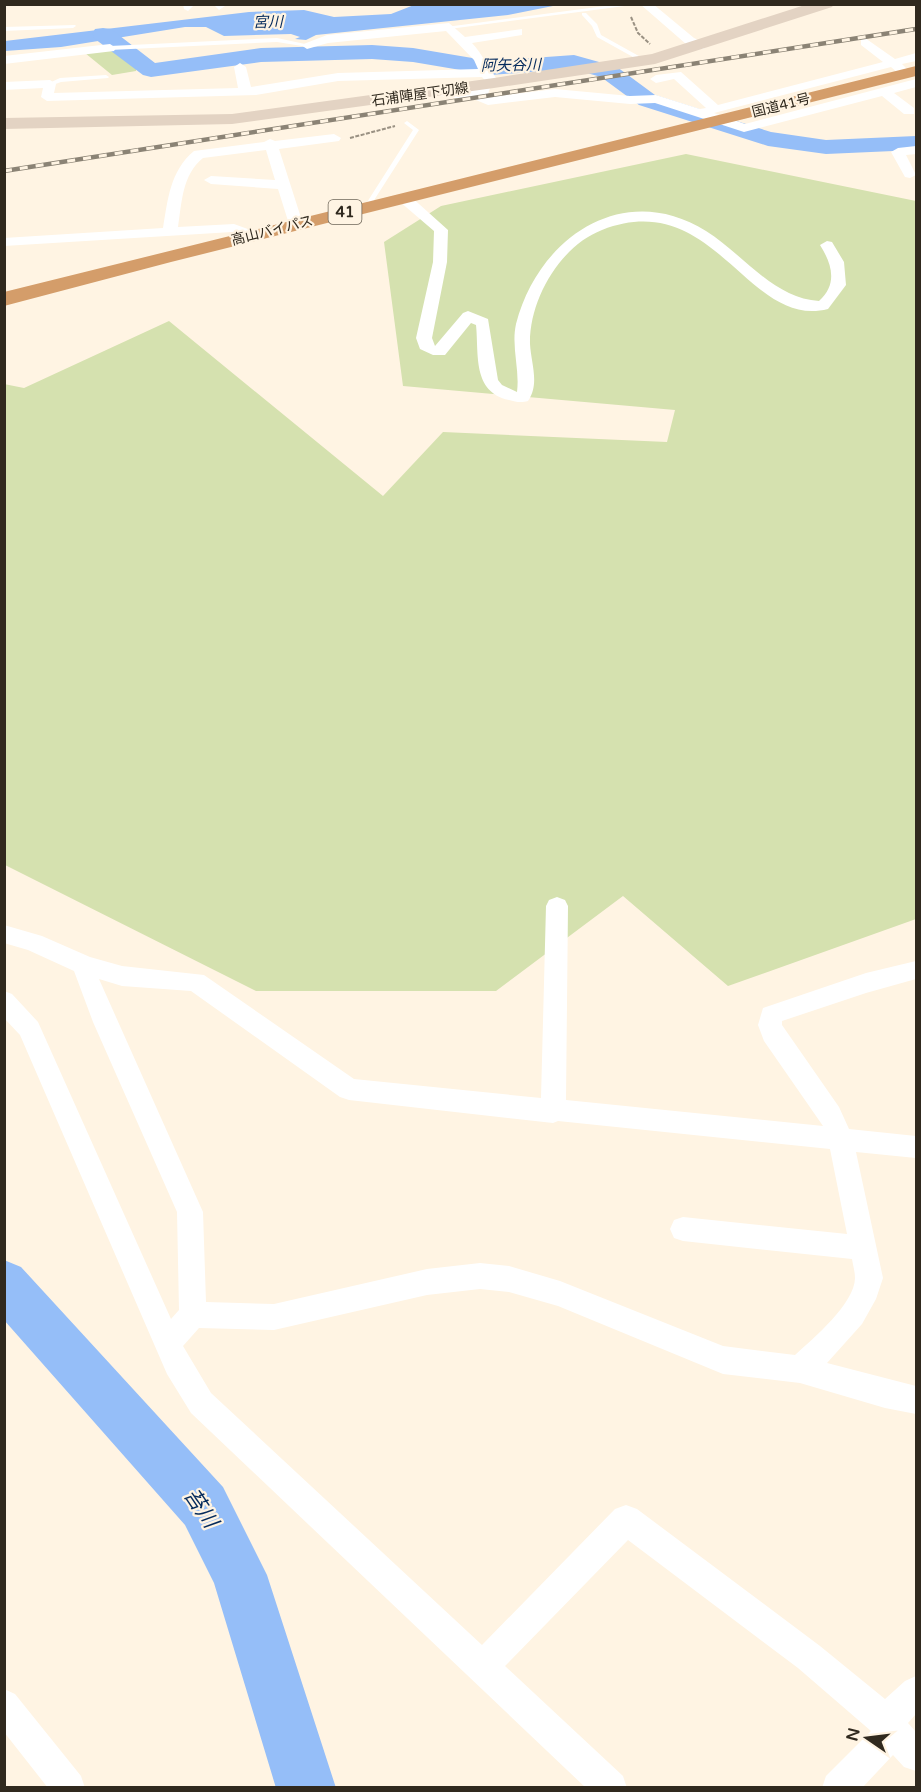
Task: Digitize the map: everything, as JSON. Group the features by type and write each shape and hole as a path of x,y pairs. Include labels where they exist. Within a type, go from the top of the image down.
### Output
{"highway":[{"name":"国道41号","path":"645,140 916,71"},
{"path":"645,140 682,135 746,113"},
{"name":"高山バイパス","path":"4,299 251,235 645,140"}],"main road":[{"name":"石浦陣屋下切線","path":"4,124 232,119 436,92 484,78 598,68 668,56 826,4"}],"street":[{"path":"645,4 690,40 703,45"},
{"path":"305,44 327,39 449,27 462,41 484,78 488,101 555,93 635,100 656,99 744,128 885,92 916,81"},
{"path":"462,41 518,32"},
{"path":"865,42 916,81"},
{"path":"4,60 110,48"},
{"path":"700,113 916,57"},
{"path":"240,67 245,91"},
{"path":"656,79 677,75 715,109"},
{"path":"4,86 50,84 47,97 245,91 338,77 484,78"},
{"path":"746,113 814,84"},
{"path":"885,92 909,111"},
{"path":"91,123 103,96"},
{"path":"746,113 861,98"},
{"path":"170,231 181,173 190,160 205,152 270,143 334,138"},
{"path":"270,143 297,224"},
{"path":"910,174 898,152 916,150"},
{"path":"211,180 285,185"},
{"path":"404,198 441,230 440,262 424,338 428,349 439,352 468,316 478,318 483,322 486,336 484,359 489,379 497,389 510,396 522,398 526,387 520,351 524,326 543,274 557,254 585,232 603,223 630,217 645,215 676,219 696,228 718,244 777,294 793,303 823,306 837,292 841,274 827,245"},
{"path":"4,242 234,228 251,235"},
{"path":"553,1112 556,906"},
{"path":"4,934 34,942 84,965 122,976 196,982 327,1076 349,1089 553,1112 916,1146"},
{"path":"84,965 88,982 105,1023 190,1212 193,1315 168,1343"},
{"path":"800,1369 822,1351 865,1297 869,1278 841,1139 830,1115 773,1034 770,1025 771,1015 866,983 916,970"},
{"path":"4,1001 29,1029 177,1364 201,1403 611,1788"},
{"path":"683,1230 862,1248"},
{"path":"193,1315 274,1317 427,1282 480,1276 509,1279 581,1302 723,1360 800,1369 885,1394 916,1400"},
{"path":"482,1667 626,1520 809,1658 889,1727 916,1755"},
{"path":"838,1788 916,1692"},
{"path":"4,1705 69,1788"}],"lane":[{"path":"449,27 638,4"},
{"path":"584,14 595,25 599,36 644,61"},
{"path":"4,29 73,26"},
{"path":"110,48 277,40 305,44"},
{"path":"50,84 60,80 106,77"},
{"path":"367,207 416,130 406,123"}],"path":[{"path":"624,6 637,25 638,33 668,56"},
{"path":"334,138 356,137 406,123"}],"green space":[{"path":"112,50 136,62 136,71 112,75 85,53"},
{"path":"686,154 916,201 916,919 728,986 623,896 496,991 256,991 5,865 4,384 24,388 169,321 383,496 443,432 667,442 675,410 403,386 384,242 441,206"}],"water":[{"name":"宮川","path":"414,5 558,5 508,15 316,35 306,40 295,39 300,37 291,34 224,36 206,27 185,27 61,47 5,51 5,41 249,12 304,10 334,17 391,14"}],"waterway":[{"name":"阿矢谷川","path":"103,34 151,70 261,55 372,52 413,55 490,68 574,62 609,72 647,100 768,139 826,147 916,143"},
{"name":"苔川","path":"4,1283 204,1506 239,1575 306,1788"}],"railway":[{"path":"4,171 916,29"}]}
